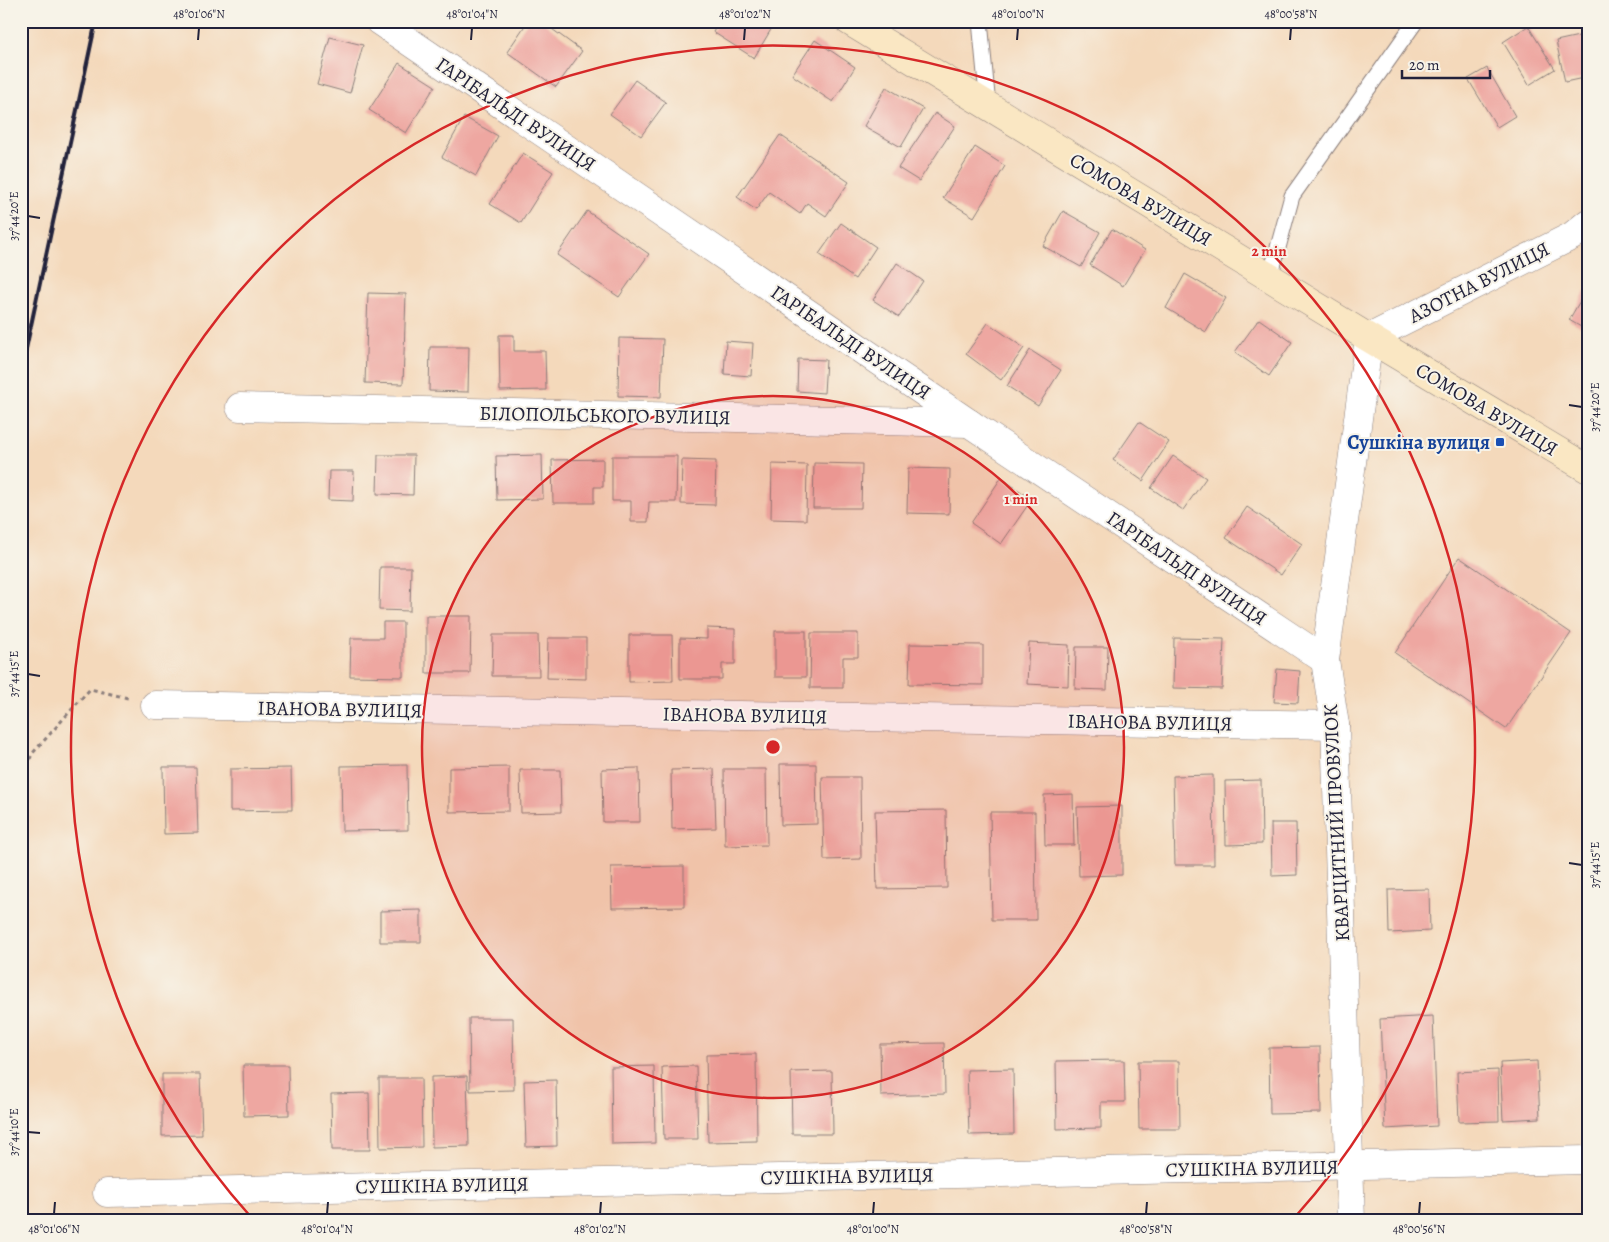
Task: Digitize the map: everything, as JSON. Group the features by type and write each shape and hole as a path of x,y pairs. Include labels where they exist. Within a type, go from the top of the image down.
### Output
{"main road":[{"name":"СОМОВА ВУЛИЦЯ","path":"849,21 1369,338 1588,469"}],"street":[{"name":"ГАРІБАЛЬДІ ВУЛИЦЯ","path":"379,21 969,423 1325,660"},
{"name":"АЗОТНА ВУЛИЦЯ","path":"1369,338 1572,236 1588,223"},
{"name":"КВАРЦИТНИЙ ПРОВУЛОК","path":"1350,1221 1335,725 1325,660 1369,338"},
{"name":"БІЛОПОЛЬСЬКОГО ВУЛИЦЯ","path":"240,407 969,423"},
{"name":"ІВАНОВА ВУЛИЦЯ","path":"155,705 1335,725"},
{"name":"СУШКІНА ВУЛИЦЯ","path":"107,1193 1588,1160"}],"lane":[{"path":"980,21 988,106"},
{"path":"1270,277 1292,196 1416,21"}],"path":[{"path":"21,782 32,754 90,689 155,705"}],"building":[{"path":"528,21 541,21 582,51 556,87 507,52"},
{"path":"720,21 776,21 754,58 713,32"},
{"path":"1528,26 1555,69 1529,85 1503,42"},
{"path":"1588,34 1588,77 1565,82 1556,41"},
{"path":"330,37 363,45 350,93 317,84"},
{"path":"815,40 855,67 833,102 792,75"},
{"path":"399,63 435,86 406,133 369,110"},
{"path":"1487,68 1515,116 1497,127 1468,79"},
{"path":"635,80 666,102 641,136 610,114"},
{"path":"886,87 923,109 901,147 864,126"},
{"path":"935,113 955,126 919,181 898,168"},
{"path":"464,117 498,136 476,176 442,157"},
{"path":"780,135 849,182 826,216 807,203 800,214 769,192 756,210 737,197"},
{"path":"975,147 1005,166 974,217 943,198"},
{"path":"523,153 553,172 521,223 490,204"},
{"path":"587,211 649,254 619,297 557,255"},
{"path":"1063,211 1100,232 1081,267 1043,246"},
{"path":"841,223 876,247 855,279 819,254"},
{"path":"1112,229 1145,250 1123,286 1090,265"},
{"path":"897,263 923,281 899,317 873,300"},
{"path":"1185,274 1226,298 1206,332 1166,308"},
{"path":"1588,287 1588,331 1569,320"},
{"path":"368,293 406,294 403,384 365,383"},
{"path":"1259,319 1292,342 1269,376 1235,352"},
{"path":"988,323 1024,348 1001,380 966,354"},
{"path":"499,335 514,335 514,351 545,351 546,390 500,391"},
{"path":"619,338 663,339 661,397 618,396"},
{"path":"726,341 753,343 751,376 724,374"},
{"path":"430,347 469,347 468,392 429,391"},
{"path":"1030,350 1061,370 1038,406 1007,386"},
{"path":"798,359 826,360 824,393 797,391"},
{"path":"1139,422 1169,442 1143,481 1113,460"},
{"path":"378,455 414,455 413,495 377,494"},
{"path":"542,455 543,499 497,500 496,456"},
{"path":"612,456 677,456 676,502 649,502 648,522 631,522 631,501 612,501"},
{"path":"1173,456 1206,478 1183,510 1151,488"},
{"path":"603,459 603,487 594,487 594,503 553,503 552,460"},
{"path":"682,460 716,461 715,505 681,504"},
{"path":"814,463 862,464 861,508 813,508"},
{"path":"772,464 807,465 806,520 771,519"},
{"path":"908,468 950,469 949,514 907,513"},
{"path":"329,471 354,471 353,501 328,500"},
{"path":"1001,478 1032,499 1001,544 971,523"},
{"path":"1247,507 1302,544 1281,575 1226,538"},
{"path":"1459,557 1571,633 1506,729 1395,653"},
{"path":"380,567 411,567 410,611 379,610"},
{"path":"426,616 471,616 470,673 426,673"},
{"path":"383,622 403,622 403,677 350,676 351,638 383,638"},
{"path":"707,628 735,629 735,664 722,664 722,679 680,679 680,638 707,639"},
{"path":"775,631 806,631 806,677 775,677"},
{"path":"811,633 858,633 858,657 843,657 843,688 810,688"},
{"path":"493,635 538,635 539,676 492,676"},
{"path":"629,635 672,635 673,681 629,682"},
{"path":"548,638 586,638 586,679 547,678"},
{"path":"1174,638 1224,639 1222,689 1173,688"},
{"path":"1029,643 1069,645 1068,686 1027,684"},
{"path":"910,644 983,645 983,685 909,684"},
{"path":"1076,647 1108,647 1107,690 1075,689"},
{"path":"1277,669 1300,671 1298,703 1274,702"},
{"path":"780,764 816,764 817,824 781,825"},
{"path":"407,765 408,830 342,831 341,766"},
{"path":"163,767 196,767 198,833 164,834"},
{"path":"509,767 509,811 449,812 449,768"},
{"path":"291,768 292,810 230,811 230,769"},
{"path":"639,768 640,822 603,822 602,769"},
{"path":"714,769 716,828 672,829 671,770"},
{"path":"724,769 766,769 767,845 725,846"},
{"path":"520,770 560,770 561,812 521,813"},
{"path":"1213,775 1214,865 1175,865 1173,776"},
{"path":"822,777 860,777 861,859 824,860"},
{"path":"1261,780 1262,844 1226,845 1225,781"},
{"path":"1073,794 1074,845 1045,845 1044,795"},
{"path":"1122,806 1122,875 1079,876 1077,807"},
{"path":"946,810 947,888 877,889 875,811"},
{"path":"990,812 1035,812 1036,920 992,920"},
{"path":"1271,823 1296,823 1297,875 1272,876"},
{"path":"684,866 684,907 612,908 611,867"},
{"path":"1429,889 1430,931 1389,933 1388,890"},
{"path":"421,910 421,942 380,942 380,911"},
{"path":"1433,1016 1437,1126 1385,1129 1380,1019"},
{"path":"469,1018 513,1018 514,1090 470,1091"},
{"path":"944,1043 945,1094 881,1096 880,1044"},
{"path":"1320,1047 1321,1113 1270,1114 1269,1048"},
{"path":"756,1054 757,1141 708,1142 706,1055"},
{"path":"1124,1060 1125,1102 1101,1102 1101,1128 1057,1129 1056,1061"},
{"path":"1138,1061 1179,1061 1180,1129 1139,1129"},
{"path":"1537,1061 1540,1118 1503,1120 1500,1063"},
{"path":"243,1065 288,1065 289,1115 244,1116"},
{"path":"654,1066 655,1143 612,1144 611,1067"},
{"path":"696,1066 698,1139 664,1139 662,1067"},
{"path":"1013,1069 1014,1134 969,1135 967,1070"},
{"path":"1498,1070 1499,1121 1459,1122 1457,1072"},
{"path":"832,1071 833,1134 792,1134 791,1072"},
{"path":"162,1074 200,1074 202,1135 162,1136"},
{"path":"467,1076 469,1146 432,1147 431,1077"},
{"path":"379,1078 421,1078 422,1147 380,1148"},
{"path":"556,1080 557,1146 526,1147 524,1081"},
{"path":"369,1093 370,1150 332,1150 331,1094"}],"railway":[{"path":"21,372 96,21"}],"place":[{"name":"Сушкіна вулиця","path":"1500,442"}]}
